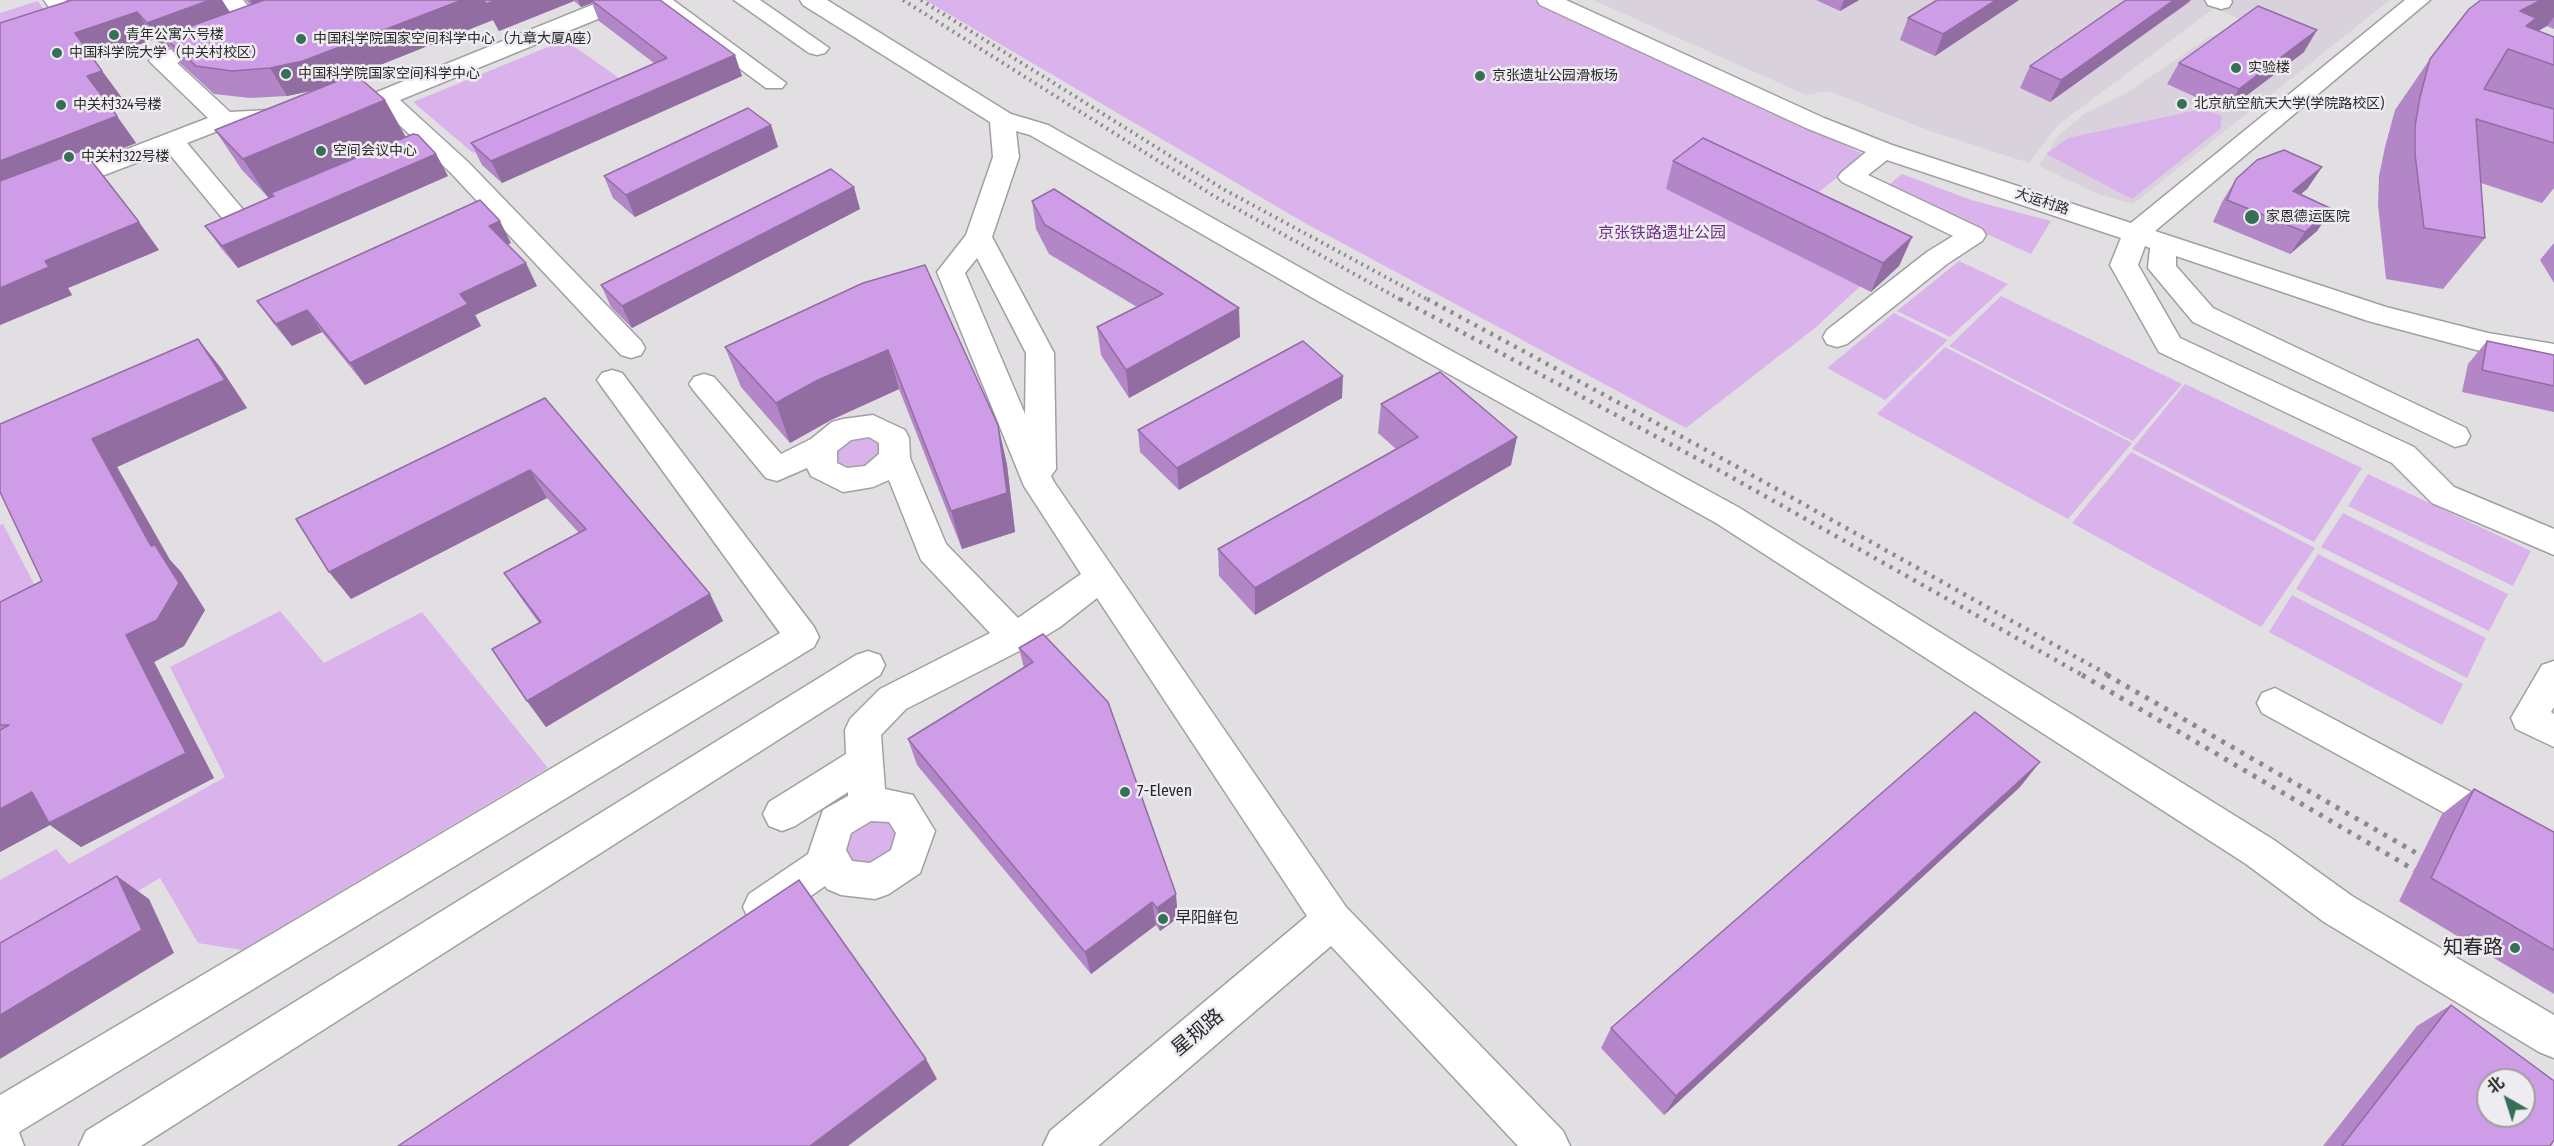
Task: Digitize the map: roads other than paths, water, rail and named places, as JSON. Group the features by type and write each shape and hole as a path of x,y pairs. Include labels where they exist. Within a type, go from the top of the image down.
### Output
{"street":[{"path":"55,0 71,23"},
{"path":"224,120 161,61 264,22 231,0"},
{"path":"0,207 224,120 286,117 384,99 624,0"},
{"path":"658,0 774,83"},
{"path":"745,0 817,48"},
{"path":"811,0 841,7 1002,119 1039,130 1328,295 1727,515 2260,852 2338,909 2554,1038"},
{"name":"大运村路","path":"1548,0 1815,123 1883,150 2378,314 2488,343 2554,354"},
{"path":"2419,0 2150,238 2124,265 2169,345 2403,455 2443,495 2554,543"},
{"path":"384,99 421,146 631,348"},
{"path":"1002,119 1006,157 979,237 951,272 1040,486 1187,701 1332,920 1548,1146"},
{"path":"171,140 241,224 294,201"},
{"path":"1837,338 1929,254 1973,235 1851,177 1883,150"},
{"path":"979,237 1040,353 1040,486"},
{"path":"2150,238 2162,268 2203,315 2455,436"},
{"path":"0,1119 802,637 612,380"},
{"path":"704,384 777,470 822,447 843,430 873,426 894,438 895,458 933,552 1014,637"},
{"path":"822,447 822,468 843,480 873,476 895,458"},
{"path":"867,804 863,730 893,699 1014,637 1048,616 1101,577"},
{"path":"101,1146 868,664"},
{"path":"2554,675 2529,718 2554,732"},
{"path":"2276,703 2554,856"},
{"path":"782,814 865,761"},
{"path":"867,804 900,807 916,831 906,861 875,881 841,877 826,852 836,822 867,804"},
{"path":"733,927 831,860"},
{"name":"星规路","path":"1065,1146 1332,920"},
{"path":"0,1140 2,1146"}],"railway":[{"path":"903,0 1214,196 1403,301"},
{"path":"921,0 1223,189 1430,301"},
{"path":"1400,299 1724,473 2084,676"},
{"path":"1427,299 1732,464 2110,676"},
{"path":"2082,675 2428,878"},
{"path":"2107,675 2437,865"}],"place":[{"name":"青年公寓六号楼","path":"114,35"},
{"name":"中国科学院国家空间科学中心（九章大厦A座）","path":"301,39"},
{"name":"中国科学院大学（中关村校区）","path":"57,53"},
{"name":"实验楼","path":"2236,68"},
{"name":"中国科学院国家空间科学中心","path":"286,74"},
{"name":"京张遗址公园滑板场","path":"1480,76"},
{"name":"北京航空航天大学(学院路校区)","path":"2182,104"},
{"name":"中关村324号楼","path":"61,105"},
{"name":"空间会议中心","path":"321,151"},
{"name":"中关村322号楼","path":"69,157"},
{"name":"家恩德运医院","path":"2252,217"},
{"name":"7-Eleven","path":"1125,792"},
{"name":"早阳鲜包","path":"1163,919"},
{"name":"知春路","path":"2515,948"}],"park label":[{"name":"京张铁路遗址公园","path":"1662,234"}]}
